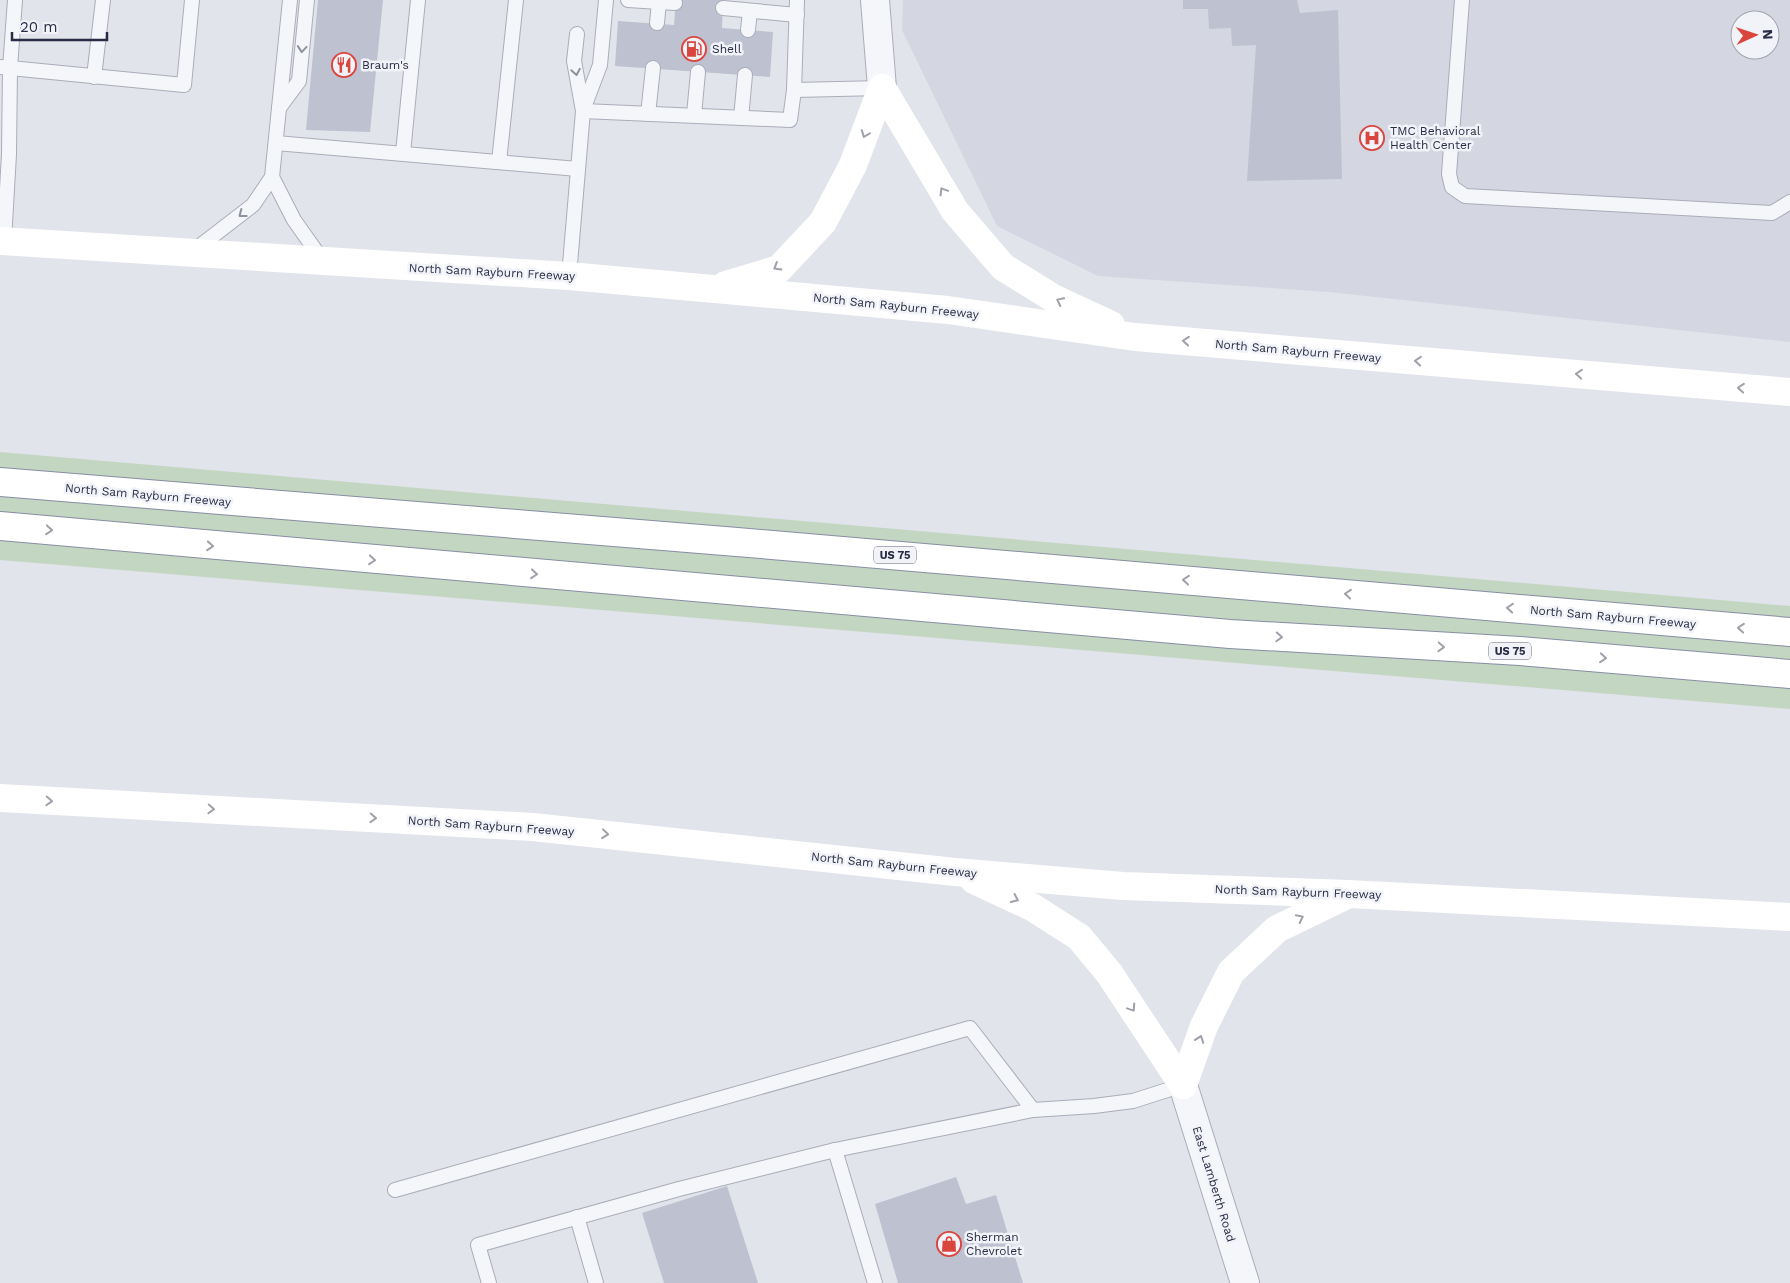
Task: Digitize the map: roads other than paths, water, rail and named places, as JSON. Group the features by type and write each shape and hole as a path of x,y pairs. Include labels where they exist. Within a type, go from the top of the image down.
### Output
{"main road":[{"path":"714,289 779,269 823,222 853,165 882,88"},
{"path":"882,88 955,211 1003,266 1053,298 1135,337"},
{"name":"North Sam Rayburn Freeway","path":"2,241 569,276 948,310 1135,337 1790,392"},
{"name":"North Sam Rayburn Freeway","path":"0,482 737,542 1790,632"},
{"name":"US 75","path":"0,526 1230,634 1520,651 1790,674"},
{"name":"North Sam Rayburn Freeway","path":"0,798 534,827 955,872 1123,886 1349,894 1790,917"},
{"path":"955,872 1032,907 1079,937 1108,973 1183,1085"},
{"path":"1183,1085 1204,1026 1231,972 1277,929 1349,894"}],"street":[{"path":"875,0 882,88"},
{"name":"East Lamberth Road","path":"1183,1085 1244,1283"}],"lane":[{"path":"2,241 9,154 5,68 15,0"},
{"path":"94,77 103,0"},
{"path":"5,68 184,85 192,0"},
{"path":"189,254 254,206 272,177 290,0"},
{"path":"279,108 299,81 307,0"},
{"path":"402,153 418,0"},
{"path":"499,162 516,0"},
{"path":"583,111 600,65 606,0"},
{"path":"628,0 675,3"},
{"path":"583,111 790,120 794,90 797,0"},
{"path":"1462,0 1449,174 1452,187 1465,196 1772,213 1790,202"},
{"path":"657,23 659,2"},
{"path":"723,8 797,15"},
{"path":"748,30 750,10"},
{"path":"569,276 583,111 574,61 576,34"},
{"path":"648,114 653,68"},
{"path":"694,115 698,72"},
{"path":"741,118 745,75"},
{"path":"794,90 882,88"},
{"path":"276,143 578,169"},
{"path":"272,177 294,220 324,262"},
{"path":"395,1190 970,1028 1033,1110"},
{"path":"489,1283 478,1245 679,1189 836,1150 1033,1110 1133,1101 1183,1085"},
{"path":"836,1150 875,1283"},
{"path":"577,1217 596,1283"}],"place":[{"name":"Shell","path":"694,49"},
{"name":"Braum's","path":"344,65"},
{"name":"TMC Behavioral Health Center","path":"1372,138"},
{"name":"Sherman Chevrolet","path":"949,1244"}]}
